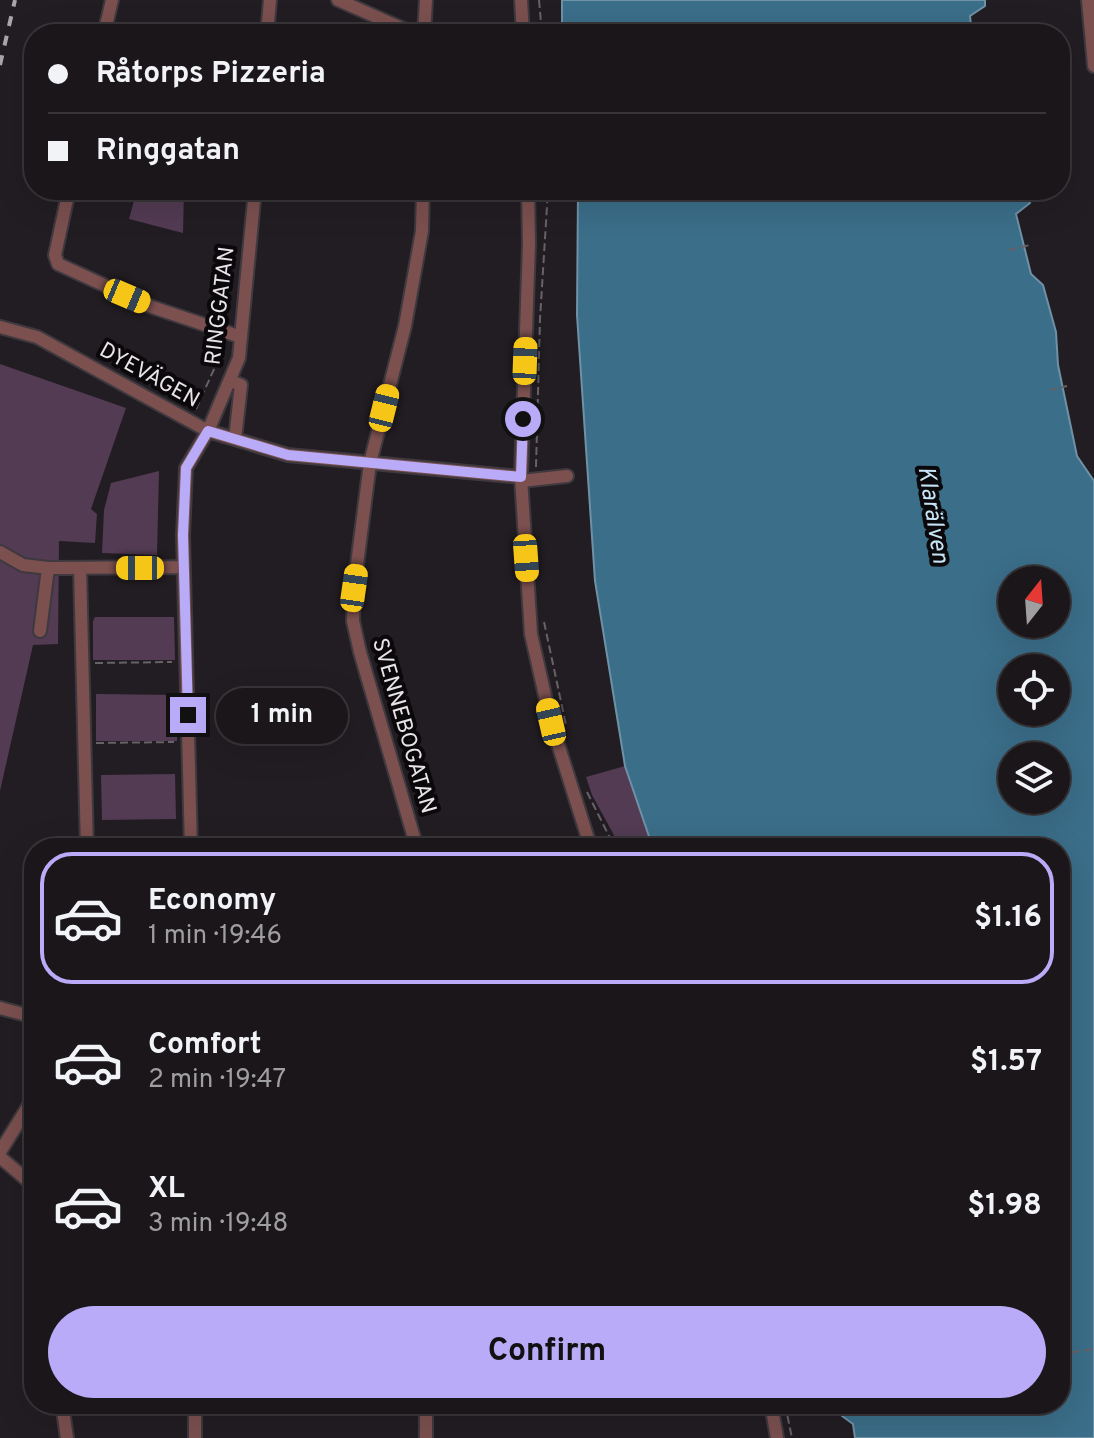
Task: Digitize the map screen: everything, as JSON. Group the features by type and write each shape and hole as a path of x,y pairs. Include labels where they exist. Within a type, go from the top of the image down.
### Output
{"street":[{"path":"106,24 112,0"},
{"path":"268,24 270,0"},
{"path":"338,0 392,24"},
{"path":"425,24 426,0"},
{"path":"521,0 522,24"},
{"path":"1088,0 1094,66"},
{"path":"67,200 55,255 58,264 152,307 236,335"},
{"name":"RINGGATAN","path":"191,838 184,567 186,468 208,431 239,358 236,335 254,200"},
{"name":"SVENNEBOGATAN","path":"414,838 353,621 354,588 370,463 405,326 422,231 423,200"},
{"path":"528,200 521,479 531,634 551,722 588,838"},
{"name":"DYEVÄGEN","path":"0,327 37,337 208,431 288,455 535,481 567,476"},
{"path":"231,381 241,385 235,439"},
{"path":"0,552 23,565 52,568 184,567"},
{"path":"40,631 52,568"},
{"path":"80,568 87,838"},
{"path":"0,1008 24,1014"},
{"path":"24,1114 0,1154 24,1177"},
{"path":"63,1414 67,1438"},
{"path":"195,1414 195,1438"},
{"path":"426,1414 426,1438"},
{"path":"773,1414 777,1438"}],"path":[{"path":"539,0 541,24"},
{"path":"535,481 547,200"},
{"path":"1009,250 1030,245"},
{"path":"191,421 236,335"},
{"path":"1050,390 1067,386"},
{"path":"543,611 568,735"},
{"path":"82,663 186,661"},
{"path":"83,743 188,742"},
{"path":"583,782 610,838"},
{"path":"1070,1353 1094,1349"},
{"path":"787,1414 792,1438"}],"shaded area":[{"path":"134,200 184,200 183,233 129,219"},
{"path":"0,364 126,408 91,509 97,514 95,543 59,541 58,644 33,645 0,791"},
{"path":"159,471 157,555 102,553 104,510 111,483"},
{"path":"95,617 174,617 175,660 93,660"},
{"path":"96,694 177,695 177,741 96,741"},
{"path":"625,766 650,838 616,838 592,795 586,777"},
{"path":"175,774 176,819 102,820 101,775"}],"water":[{"path":"562,0 985,0 985,6 970,16 971,24 562,24"},
{"name":"Klarälven","path":"578,200 1029,200 1030,203 1016,214 1031,274 1043,285 1056,332 1058,365 1077,456 1094,481 1094,1438 855,1438 853,1424 842,1414 1070,1414 1070,838 650,838 625,766 595,581 577,315"}],"railway":[{"path":"0,65 15,0"}],"route":[{"path":"188,715 183,535 186,468 208,431 288,455 521,477 523,419"}]}
